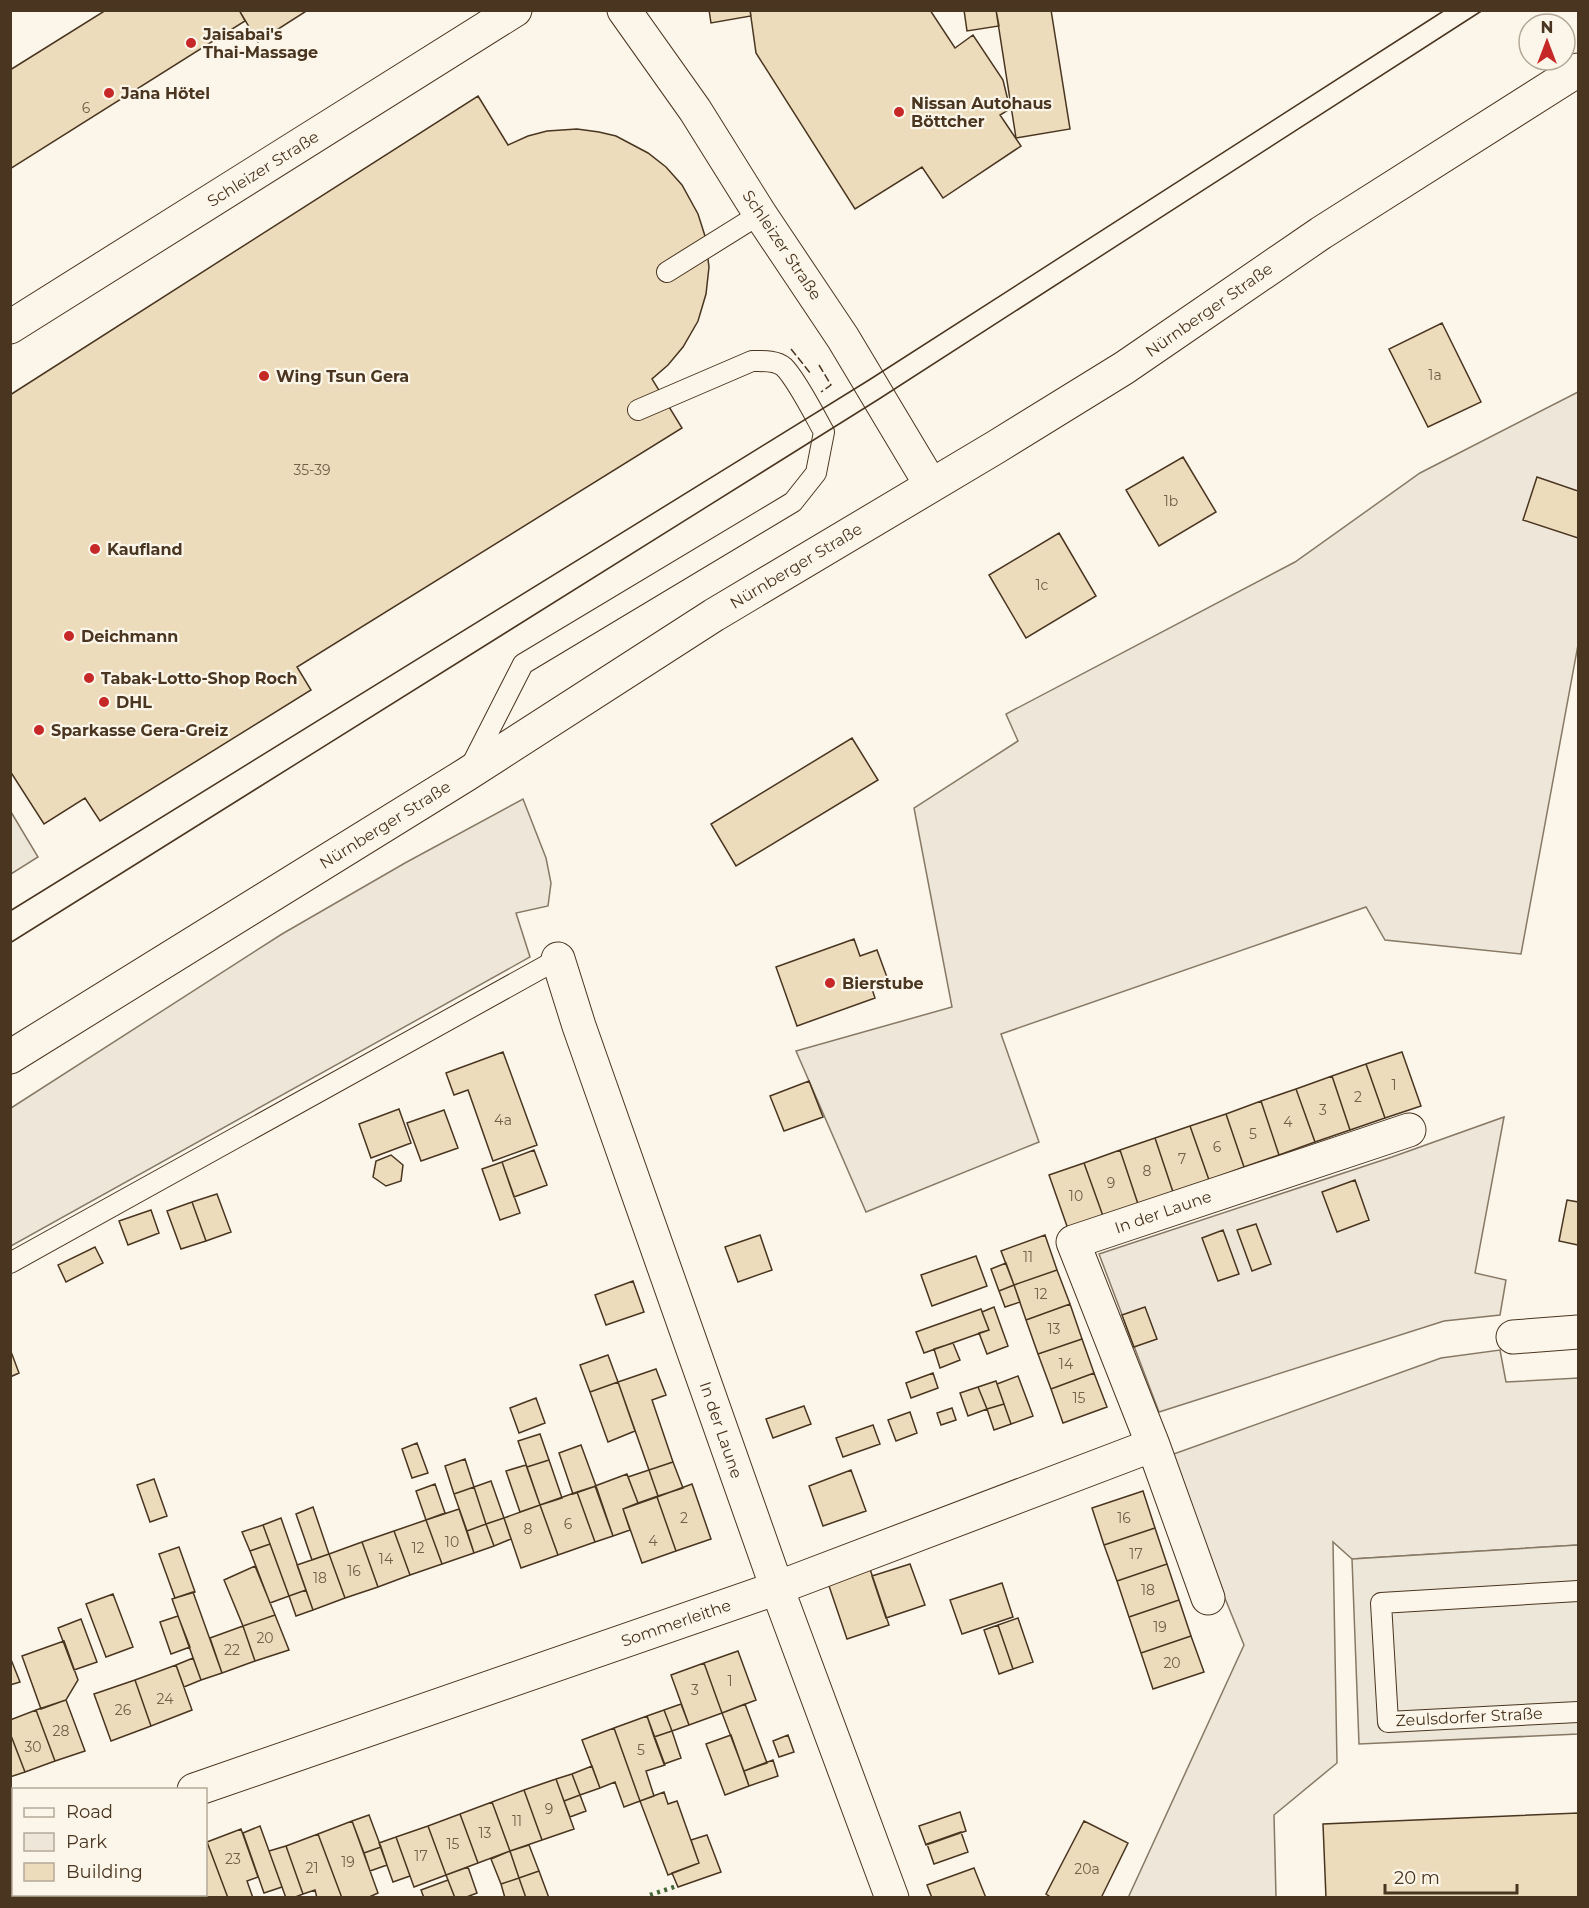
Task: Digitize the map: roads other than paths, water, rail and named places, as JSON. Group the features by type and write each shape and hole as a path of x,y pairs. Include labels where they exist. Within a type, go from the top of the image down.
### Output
{"street":[{"name":"Schleizer Straße","path":"10,327 515,10"},
{"name":"Schleizer Straße","path":"624,10 695,110 760,214 843,338 931,485"},
{"name":"Nürnberger Straße","path":"10,1057 467,774 714,615 1124,368 1321,233 1578,70"},
{"name":"In der Laune","path":"558,959 579,1026 777,1588 892,1898"},
{"name":"In der Laune","path":"1208,1598 1153,1445 1073,1242 1409,1130"},
{"path":"1513,1337 1578,1332"},
{"name":"Sommerleithe","path":"200,1788 777,1588 1153,1445"}],"lane":[{"path":"667,272 760,214"},
{"path":"467,774 523,664 793,502 816,473 824,432 802,393 783,366 769,361 752,361 638,410"},
{"path":"10,1263 558,959"},
{"name":"Zeulsdorfer Straße","path":"1578,1591 1381,1603 1388,1722 1578,1712"}],"tram line":[{"path":"10,911 869,380 1445,10"},
{"path":"10,943 879,399 1483,10"}],"place":[{"name":"Jaisabai's Thai-Massage","path":"191,43"},
{"name":"Jana Hötel","path":"109,93"},
{"name":"Nissan Autohaus Böttcher","path":"899,112"},
{"name":"Wing Tsun Gera","path":"264,376"},
{"name":"Kaufland","path":"95,549"},
{"name":"Deichmann","path":"69,636"},
{"name":"Tabak-Lotto-Shop Roch","path":"89,678"},
{"name":"DHL","path":"104,702"},
{"name":"Sparkasse Gera-Greiz","path":"39,730"},
{"name":"Bierstube","path":"830,983"}]}
